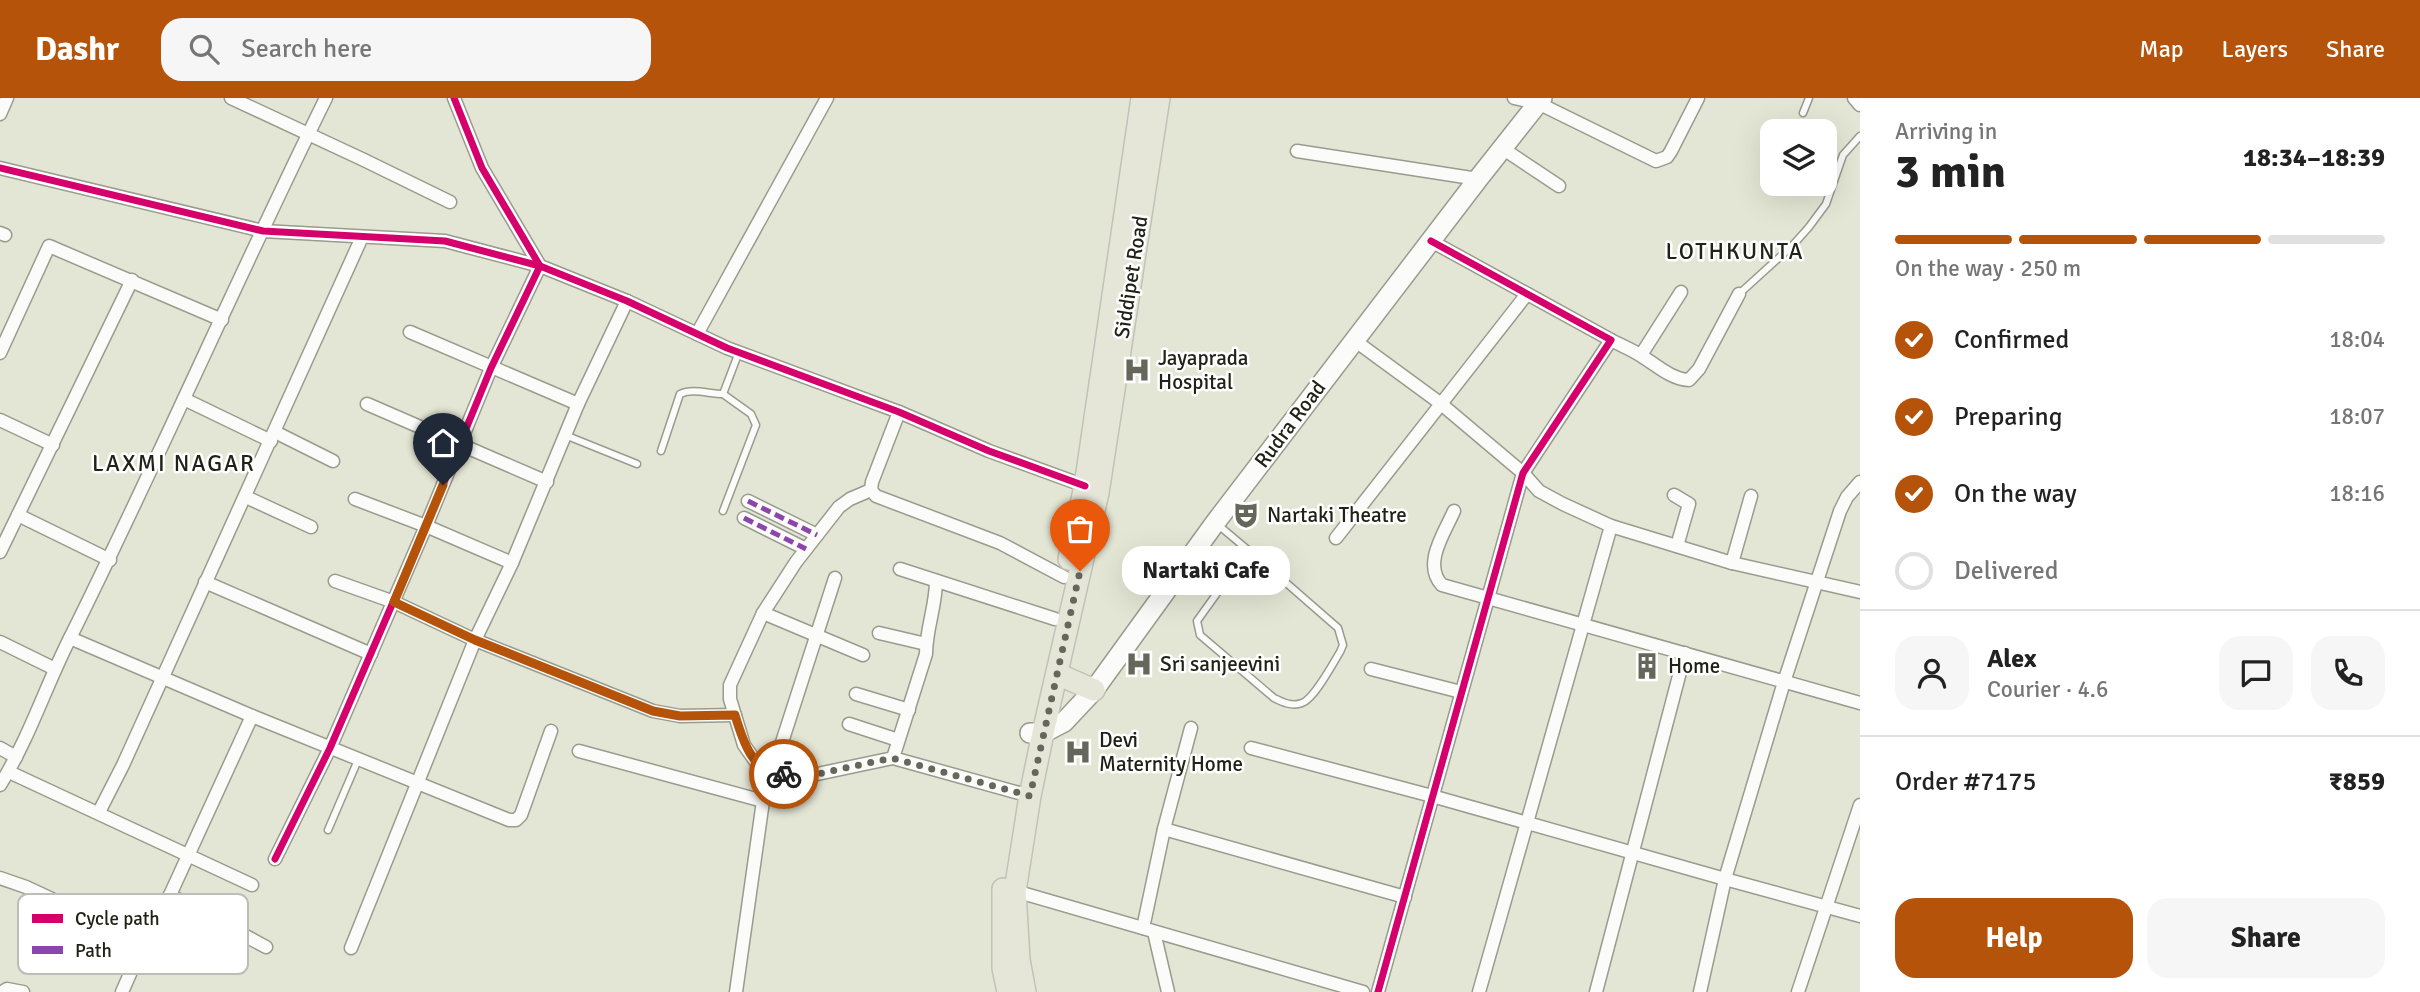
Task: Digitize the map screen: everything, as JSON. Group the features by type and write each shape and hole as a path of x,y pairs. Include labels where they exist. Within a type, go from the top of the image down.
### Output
{"main road":[{"name":"Siddipet Road","path":"1025,992 1019,960 1015,891 1024,794 1055,619 1085,485 1142,98"},
{"name":"Siddipet Road","path":"1036,733 1056,674 1098,493 1159,98"},
{"name":"Rudra Road","path":"1036,733 1064,722 1094,690 1215,523 1540,100"},
{"path":"1056,674 1094,690"},
{"name":"Siddipet Road","path":"1008,992 1003,968 1002,902 1007,847 1024,794"}],"street":[{"path":"0,114 7,98"},
{"path":"231,98 450,202"},
{"path":"0,785 9,772 55,669 110,560 326,98"},
{"path":"454,98 482,168 540,266"},
{"path":"697,334 827,98"},
{"path":"1514,98 1540,100 1656,161 1667,157 1698,98"},
{"path":"1854,98 1860,105"},
{"path":"1502,148 1559,186"},
{"path":"1297,151 1478,178"},
{"path":"0,168 263,231 445,241 540,266 627,301 739,352 899,412 989,451 1085,485"},
{"path":"99,812 246,497 362,237"},
{"path":"1431,241 1682,380 1689,380 1699,369 1739,294"},
{"path":"0,353 49,246 222,320"},
{"path":"275,859 330,748 491,368 540,266"},
{"path":"0,552 132,280"},
{"path":"1641,355 1681,292"},
{"path":"1336,538 1527,294"},
{"path":"351,948 475,640 512,563 578,404 627,301"},
{"path":"410,332 578,404"},
{"path":"1354,340 1440,403 1523,473 1539,491 1563,505 1611,526 1732,563 1860,592"},
{"path":"1378,992 1523,473 1611,340"},
{"path":"184,399 333,461"},
{"path":"367,404 547,482"},
{"path":"899,412 872,482 872,490 876,496 1000,543 1065,577"},
{"path":"0,420 53,445"},
{"path":"1700,992 1725,879 1784,682 1847,497 1860,482"},
{"path":"872,490 839,507 806,549 763,613 730,685 730,699 744,745 756,762 774,774 808,776 892,758 1024,794"},
{"path":"1674,495 1689,504 1677,546"},
{"path":"1732,563 1751,496"},
{"path":"246,497 310,527"},
{"path":"355,499 512,563"},
{"path":"748,501 817,535"},
{"path":"1454,511 1434,555 1438,582 1860,703"},
{"path":"18,515 110,560"},
{"path":"744,518 806,549"},
{"path":"1479,992 1611,526"},
{"path":"900,569 1055,619"},
{"path":"736,992 763,801 774,774 835,578"},
{"path":"335,581 394,602 475,640 666,715 735,715"},
{"path":"892,758 926,654 936,597 936,581"},
{"path":"205,582 371,654"},
{"path":"763,613 863,655"},
{"path":"879,633 926,644"},
{"path":"70,638 358,760 509,820 516,820 521,816 551,731"},
{"path":"0,642 55,669"},
{"path":"1597,992 1685,653"},
{"path":"1371,669 1461,692"},
{"path":"856,694 909,710"},
{"path":"170,894 252,716"},
{"path":"849,724 898,740"},
{"path":"1168,992 1149,930 1164,830 1191,728"},
{"path":"0,748 16,757"},
{"path":"1251,748 1860,916"},
{"path":"579,751 763,801"},
{"path":"9,772 252,885"},
{"path":"1798,992 1859,810"},
{"path":"1164,830 1405,897"},
{"path":"0,878 41,894"},
{"path":"1015,891 1363,992"},
{"path":"248,937 267,947"},
{"path":"2,992 7,989 23,992"}],"lane":[{"path":"1803,113 1809,98"},
{"path":"1739,294 1809,227 1826,204 1843,155 1860,136"},
{"path":"723,394 739,352"},
{"path":"661,451 680,394 689,390 705,394 723,394 751,414 755,425 723,512"},
{"path":"565,435 637,464"},
{"path":"1215,523 1248,550 1338,628 1342,636 1343,645 1340,652 1310,698 1301,704 1288,704 1274,698 1200,635 1198,630 1197,621 1248,550"},
{"path":"328,830 358,760"}],"marked path":[{"path":"748,501 817,535"},
{"path":"744,518 806,549"}],"cycle path":[{"path":"275,859 330,748 491,368 540,266 482,168 454,98"},
{"path":"0,168 263,231 445,241 540,266 627,301 727,348 899,412 989,451 1085,486"},
{"path":"1378,992 1523,473 1611,340 1431,241"}],"way so far":[{"path":"784,774 808,776 892,758 1030,796 1080,571"}],"place":[{"name":"Jayaprada Hospital","path":"1137,370"},
{"name":"Nartaki Theatre","path":"1246,515"},
{"name":"Nartaki Cafe","path":"1080,571"},
{"name":"Sri sanjeevini","path":"1139,664"},
{"name":"Home","path":"1647,666"},
{"name":"Devi Maternity Home","path":"1078,752"}],"district":[{"name":"LOTHKUNTA","path":"1735,251"},
{"name":"LAXMI NAGAR","path":"174,463"}],"route":[{"path":"443,485 394,602 475,640 653,711 680,716 735,715 744,745 756,762 774,774 784,774"}]}
